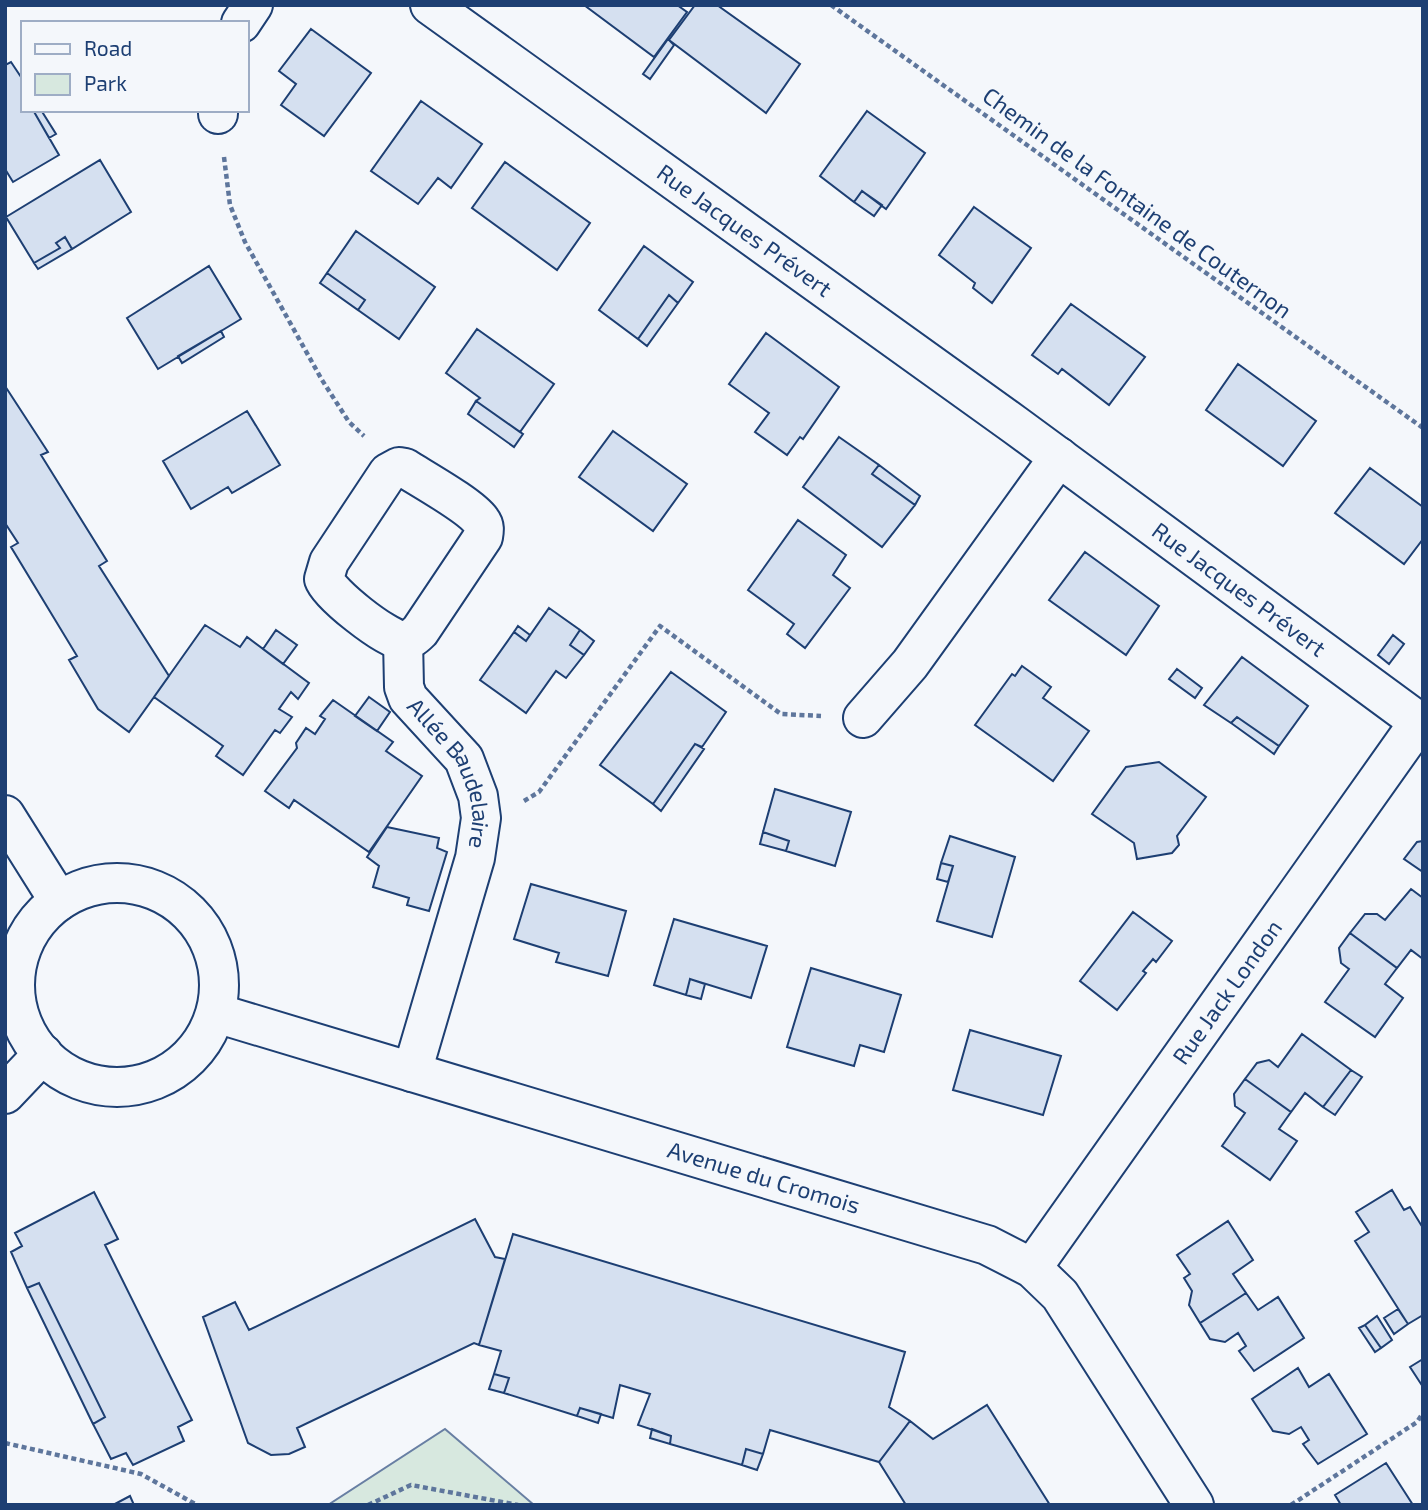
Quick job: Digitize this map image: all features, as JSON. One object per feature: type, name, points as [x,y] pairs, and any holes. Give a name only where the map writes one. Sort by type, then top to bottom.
[{"type":"street","points":[[242,21],[254,5]]},
{"type":"street","name":"Rue Jacques Prévert","points":[[430,5],[1059,457],[1421,723]]},
{"type":"street","points":[[863,718],[909,664],[1059,457]]},
{"type":"street","points":[[399,467],[405,468],[470,512],[481,520],[484,528],[483,537],[420,631],[413,638],[403,640],[383,632],[334,595],[324,579],[329,562],[388,473],[399,467]]},
{"type":"street","name":"Allée Baudelaire","points":[[403,640],[404,687],[408,698],[464,759],[478,796],[481,818],[475,858],[412,1072]]},
{"type":"street","name":"Rue Jack London","points":[[1032,1268],[1421,723]]},
{"type":"street","points":[[5,815],[59,901]]},
{"type":"street","points":[[114,882],[148,886],[178,902],[202,926],[216,956],[220,989],[216,1013],[200,1047],[178,1068],[150,1082],[120,1087],[89,1084],[61,1071],[43,1054],[22,1022],[15,990],[18,959],[30,930],[59,901],[80,889],[114,882]]},
{"type":"street","name":"Avenue du Cromois","points":[[216,1013],[918,1222],[987,1245],[1032,1268],[1060,1295],[1194,1505]]},
{"type":"street","points":[[5,1094],[43,1054]]},
{"type":"path","name":"Chemin de la Fontaine de Couternon","points":[[831,5],[1423,428]]},
{"type":"path","points":[[218,112],[230,205],[245,242],[349,422],[399,467]]},
{"type":"path","points":[[481,818],[511,809],[539,792],[660,626],[781,714],[863,718]]},
{"type":"path","points":[[1291,1505],[1417,1422],[1423,1413]]},
{"type":"path","points":[[5,1443],[141,1474],[197,1505]]},
{"type":"path","points":[[368,1505],[411,1485],[518,1505]]},
{"type":"green space","points":[[445,1429],[534,1505],[328,1505]]},
{"type":"building","points":[[584,5],[677,5],[687,12],[654,57]]},
{"type":"building","points":[[695,5],[717,5],[800,64],[766,113],[669,40]]},
{"type":"building","points":[[311,29],[371,73],[324,136],[281,105],[296,84],[279,71]]},
{"type":"building","points":[[668,39],[674,45],[650,79],[643,74]]},
{"type":"building","points":[[11,62],[21,77],[21,112],[34,112],[59,155],[13,182],[5,169],[5,65]]},
{"type":"building","points":[[421,101],[482,144],[451,188],[438,178],[418,204],[371,171]]},
{"type":"building","points":[[867,111],[925,153],[886,209],[862,191],[854,202],[820,176]]},
{"type":"building","points":[[34,112],[42,112],[56,134],[49,138]]},
{"type":"building","points":[[100,160],[131,212],[72,249],[65,237],[56,243],[60,248],[34,263],[6,217]]},
{"type":"building","points":[[505,162],[590,223],[557,270],[472,208]]},
{"type":"building","points":[[862,191],[882,205],[874,216],[854,202]]},
{"type":"building","points":[[974,207],[1031,248],[992,303],[973,288],[975,283],[939,255]]},
{"type":"building","points":[[356,231],[435,287],[399,339],[358,310],[365,300],[327,273]]},
{"type":"building","points":[[65,237],[72,249],[38,269],[34,263],[60,248],[56,243]]},
{"type":"building","points":[[644,246],[693,282],[678,303],[669,295],[638,339],[599,310]]},
{"type":"building","points":[[209,266],[241,319],[158,369],[127,318]]},
{"type":"building","points":[[327,273],[365,300],[358,310],[320,283]]},
{"type":"building","points":[[669,295],[678,303],[647,346],[638,339]]},
{"type":"building","points":[[1071,304],[1145,357],[1109,405],[1062,369],[1058,374],[1032,355]]},
{"type":"building","points":[[477,329],[554,384],[520,432],[476,401],[480,398],[446,373]]},
{"type":"building","points":[[221,331],[224,337],[182,363],[178,356]]},
{"type":"building","points":[[766,333],[839,387],[803,439],[800,437],[787,455],[755,432],[769,413],[729,384]]},
{"type":"building","points":[[1238,364],[1316,421],[1283,466],[1206,410]]},
{"type":"building","points":[[5,386],[48,452],[41,455],[107,561],[99,566],[169,676],[129,732],[98,709],[69,660],[77,656],[11,547],[18,543],[5,523]]},
{"type":"building","points":[[476,401],[523,434],[514,447],[468,414]]},
{"type":"building","points":[[247,411],[280,465],[232,493],[228,487],[191,509],[163,461]]},
{"type":"building","points":[[613,431],[687,484],[653,531],[579,477]]},
{"type":"building","points":[[839,437],[879,465],[872,474],[915,505],[882,547],[803,487]]},
{"type":"building","points":[[879,465],[920,496],[915,505],[872,474]]},
{"type":"building","points":[[1370,468],[1423,507],[1423,539],[1404,564],[1335,513]]},
{"type":"building","points":[[798,520],[846,555],[833,575],[850,588],[805,648],[787,634],[794,624],[748,590]]},
{"type":"building","points":[[1085,552],[1159,606],[1126,655],[1049,600]]},
{"type":"building","points":[[549,608],[580,630],[570,645],[584,655],[566,678],[556,671],[526,713],[480,680],[514,632],[526,641]]},
{"type":"building","points":[[205,625],[240,647],[247,637],[309,683],[298,699],[291,692],[279,709],[292,717],[280,733],[275,730],[243,775],[216,756],[223,746],[154,697]]},
{"type":"building","points":[[518,626],[530,635],[526,641],[514,632]]},
{"type":"building","points":[[276,630],[297,645],[283,664],[263,649]]},
{"type":"building","points":[[580,630],[594,641],[584,655],[570,645]]},
{"type":"building","points":[[1393,635],[1404,644],[1389,664],[1378,655]]},
{"type":"building","points":[[1242,657],[1308,706],[1279,746],[1237,717],[1231,723],[1204,705]]},
{"type":"building","points":[[1022,666],[1051,687],[1043,698],[1089,731],[1053,781],[975,725],[1012,674],[1015,676]]},
{"type":"building","points":[[1177,669],[1202,688],[1195,698],[1169,679]]},
{"type":"building","points":[[671,672],[726,712],[702,747],[695,744],[653,804],[600,765]]},
{"type":"building","points":[[369,697],[390,712],[377,731],[355,716]]},
{"type":"building","points":[[333,700],[393,742],[386,751],[422,776],[369,852],[294,800],[289,808],[265,791],[297,748],[296,743],[306,728],[315,734],[325,719],[320,716]]},
{"type":"building","points":[[1237,717],[1279,746],[1274,754],[1231,723]]},
{"type":"building","points":[[695,744],[704,749],[661,811],[653,804]]},
{"type":"building","points":[[1159,762],[1206,797],[1177,836],[1179,845],[1172,853],[1137,859],[1134,843],[1092,814],[1126,767]]},
{"type":"building","points":[[775,789],[851,812],[835,866],[786,851],[789,841],[763,832]]},
{"type":"building","points":[[387,827],[439,838],[437,848],[447,852],[429,911],[407,905],[409,898],[373,887],[379,866],[367,857]]},
{"type":"building","points":[[763,832],[789,841],[786,851],[760,844]]},
{"type":"building","points":[[950,836],[1015,857],[992,937],[937,921],[953,866],[941,863]]},
{"type":"building","points":[[1423,841],[1423,872],[1404,859],[1417,842]]},
{"type":"building","points":[[941,863],[953,866],[948,882],[937,879]]},
{"type":"building","points":[[531,884],[626,911],[608,976],[556,962],[559,953],[514,939]]},
{"type":"building","points":[[1411,889],[1423,898],[1423,959],[1411,950],[1397,968],[1350,933],[1365,914],[1377,914],[1385,920]]},
{"type":"building","points":[[1133,912],[1172,941],[1156,962],[1153,959],[1143,971],[1146,973],[1117,1010],[1080,981]]},
{"type":"building","points":[[674,919],[767,946],[751,998],[690,979],[686,995],[654,985]]},
{"type":"building","points":[[1350,933],[1397,968],[1385,984],[1403,998],[1375,1037],[1325,1002],[1349,969],[1341,963],[1339,948]]},
{"type":"building","points":[[811,968],[901,995],[884,1052],[860,1045],[854,1066],[787,1047]]},
{"type":"building","points":[[690,979],[705,984],[701,999],[686,995]]},
{"type":"building","points":[[970,1030],[1061,1056],[1043,1115],[953,1090]]},
{"type":"building","points":[[1302,1034],[1351,1070],[1323,1107],[1305,1093],[1291,1112],[1245,1079],[1257,1063],[1269,1060],[1278,1067]]},
{"type":"building","points":[[1351,1070],[1362,1077],[1335,1115],[1323,1107]]},
{"type":"building","points":[[1245,1079],[1291,1112],[1279,1129],[1297,1141],[1270,1180],[1222,1146],[1245,1113],[1235,1106],[1234,1094]]},
{"type":"building","points":[[1392,1190],[1404,1210],[1410,1207],[1423,1228],[1423,1315],[1408,1324],[1355,1241],[1369,1232],[1356,1212]]},
{"type":"building","points":[[94,1192],[118,1239],[105,1245],[192,1420],[178,1427],[184,1441],[133,1465],[126,1453],[111,1459],[93,1424],[105,1417],[39,1283],[27,1288],[11,1252],[22,1246],[15,1233]]},
{"type":"building","points":[[475,1219],[495,1257],[505,1259],[479,1345],[474,1343],[297,1428],[305,1447],[289,1454],[271,1455],[248,1443],[203,1317],[235,1302],[249,1330]]},
{"type":"building","points":[[1228,1221],[1253,1260],[1233,1274],[1246,1293],[1200,1323],[1189,1305],[1192,1291],[1184,1278],[1190,1274],[1177,1255]]},
{"type":"building","points":[[513,1234],[905,1352],[889,1407],[910,1421],[879,1462],[770,1430],[763,1454],[746,1449],[742,1465],[670,1444],[671,1436],[638,1425],[650,1394],[620,1385],[613,1418],[580,1408],[577,1416],[504,1393],[509,1378],[494,1374],[501,1351],[479,1345]]},
{"type":"building","points":[[39,1283],[105,1417],[93,1424],[27,1288]]},
{"type":"building","points":[[1246,1293],[1258,1310],[1278,1297],[1304,1338],[1254,1371],[1239,1351],[1246,1346],[1238,1333],[1225,1342],[1210,1339],[1200,1323]]},
{"type":"building","points":[[1398,1309],[1408,1324],[1394,1334],[1384,1318]]},
{"type":"building","points":[[1377,1316],[1392,1340],[1381,1348],[1365,1325]]},
{"type":"building","points":[[1365,1325],[1381,1348],[1375,1352],[1359,1328]]},
{"type":"building","points":[[1423,1359],[1423,1387],[1410,1367]]},
{"type":"building","points":[[1298,1368],[1309,1387],[1329,1374],[1367,1434],[1318,1464],[1303,1444],[1309,1440],[1301,1427],[1289,1434],[1273,1431],[1252,1399]]},
{"type":"building","points":[[494,1374],[509,1378],[504,1393],[489,1389]]},
{"type":"building","points":[[987,1405],[1050,1505],[906,1505],[879,1462],[910,1421],[933,1439]]},
{"type":"building","points":[[580,1408],[601,1414],[598,1423],[577,1416]]},
{"type":"building","points":[[652,1429],[671,1436],[670,1444],[650,1438]]},
{"type":"building","points":[[746,1449],[763,1454],[757,1470],[742,1465]]},
{"type":"building","points":[[1386,1463],[1413,1505],[1341,1505],[1335,1495]]},
{"type":"building","points":[[130,1496],[134,1505],[113,1505]]}]
